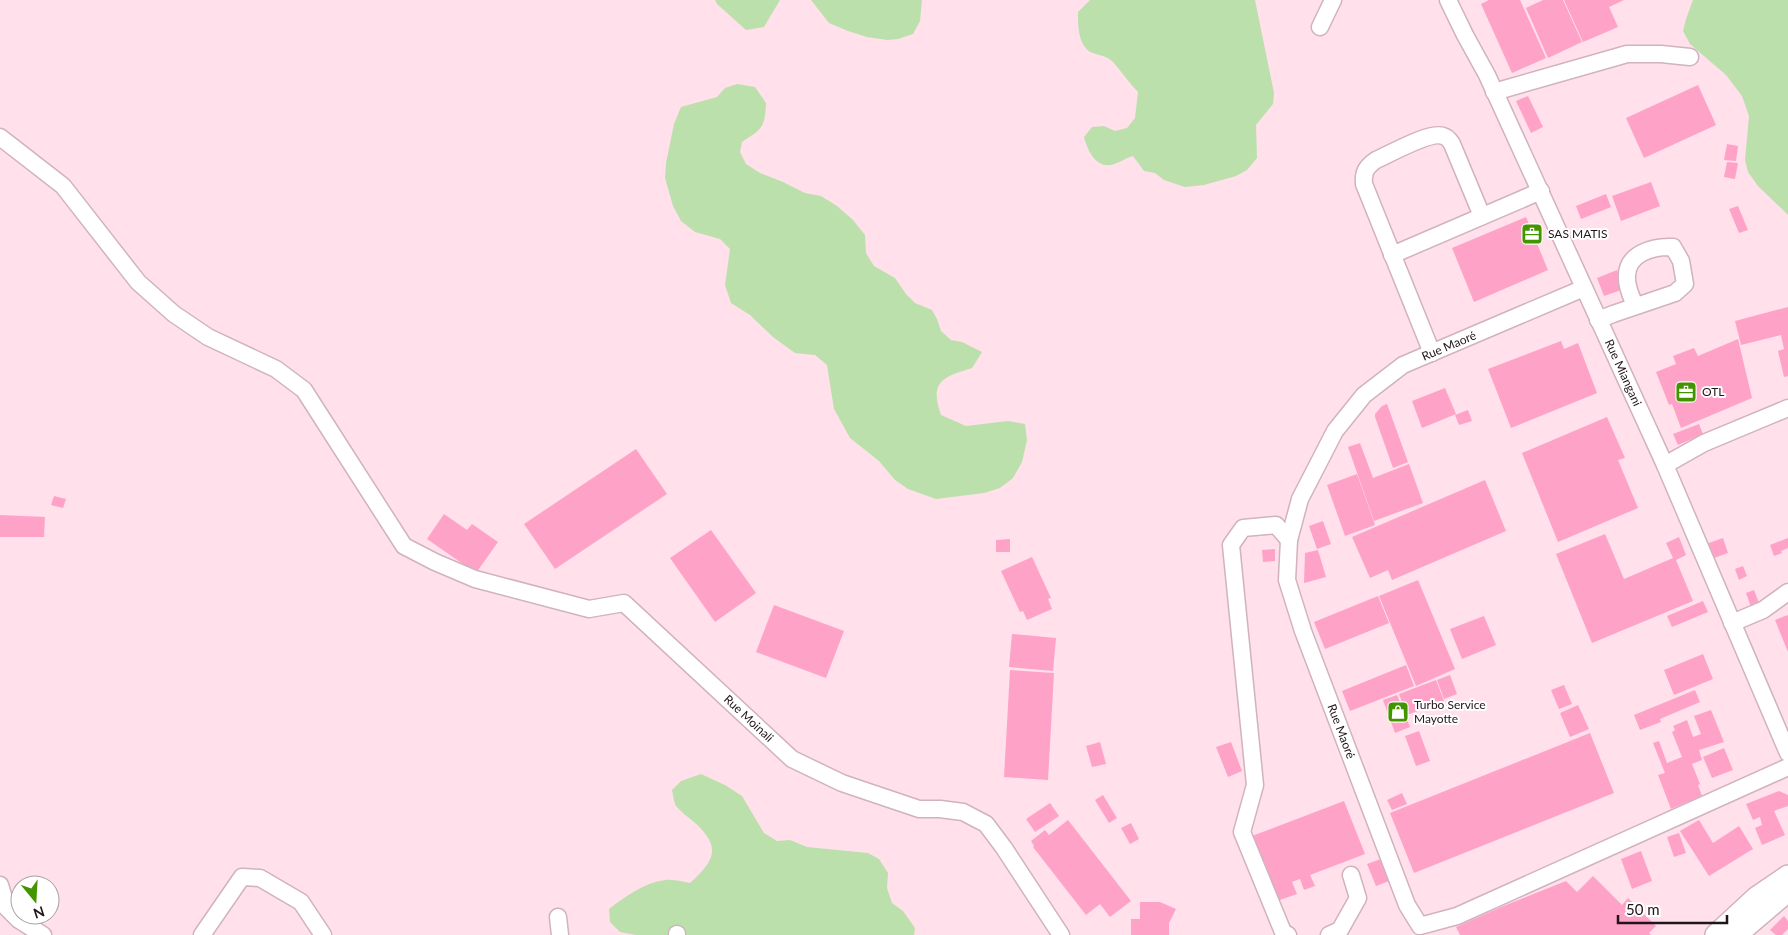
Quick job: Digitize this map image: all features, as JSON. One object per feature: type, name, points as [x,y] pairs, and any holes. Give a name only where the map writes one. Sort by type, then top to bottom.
[{"type":"main road","points":[[1716,935],[1756,898],[1787,889]]},
{"type":"main road","points":[[1736,935],[1787,889]]},
{"type":"street","points":[[1320,27],[1333,0]]},
{"type":"street","name":"Rue Miangani","points":[[1448,0],[1541,191],[1598,320],[1666,465],[1788,753]]},
{"type":"street","points":[[1494,92],[1627,54],[1661,54],[1690,57]]},
{"type":"street","points":[[1432,353],[1364,184],[1365,170],[1368,165],[1376,160],[1429,136],[1443,136],[1448,138],[1452,144],[1482,216]]},
{"type":"street","name":"Rue Moinali","points":[[0,137],[63,186],[138,282],[174,314],[208,337],[276,369],[304,390],[404,546],[475,579],[589,609],[624,603],[792,759],[842,783],[919,809],[963,812],[986,824],[1061,935]]},
{"type":"street","points":[[1392,255],[1541,191]]},
{"type":"street","name":"Rue Maoré","points":[[1584,288],[1403,365],[1364,395],[1334,431],[1300,499],[1289,540],[1287,580],[1303,631],[1407,905],[1422,931],[1788,767]]},
{"type":"street","points":[[1598,320],[1635,306]]},
{"type":"street","points":[[1666,465],[1704,443],[1788,408]]},
{"type":"street","points":[[1288,935],[1283,932],[1242,832],[1255,785],[1232,545],[1244,528],[1276,525],[1289,540]]},
{"type":"street","points":[[1732,623],[1763,610],[1788,592]]},
{"type":"street","points":[[1329,935],[1340,930],[1358,898],[1351,875]]},
{"type":"street","points":[[202,935],[242,877],[260,878],[301,902],[323,935]]},
{"type":"street","points":[[0,885],[7,908],[18,920],[43,935]]},
{"type":"street","points":[[558,917],[560,935]]},
{"type":"green space","points":[[715,0],[780,0],[764,27],[746,30]]},
{"type":"green space","points":[[811,0],[922,0],[920,21],[913,34],[898,39],[887,40],[867,37],[829,23]]},
{"type":"green space","points":[[1090,0],[1255,0],[1274,93],[1273,104],[1256,125],[1257,158],[1247,170],[1236,176],[1204,185],[1185,187],[1164,180],[1155,173],[1144,171],[1133,156],[1110,165],[1105,165],[1092,156],[1084,137],[1092,127],[1104,126],[1115,131],[1127,128],[1135,118],[1138,92],[1111,60],[1090,52],[1082,43],[1078,12]]},
{"type":"green space","points":[[1693,0],[1788,0],[1788,215],[1758,186],[1748,172],[1745,160],[1749,116],[1742,96],[1726,75],[1690,44],[1683,31]]},
{"type":"green space","points":[[737,84],[755,87],[766,103],[765,118],[761,127],[742,142],[740,152],[746,164],[760,173],[805,193],[821,196],[837,206],[853,220],[865,235],[866,253],[874,266],[895,278],[915,303],[932,310],[941,331],[951,340],[962,342],[982,352],[972,368],[953,374],[941,382],[937,395],[938,404],[941,415],[966,426],[1008,421],[1025,424],[1027,440],[1022,462],[1013,478],[1000,488],[984,493],[936,499],[908,489],[895,480],[879,461],[850,438],[834,409],[827,365],[815,355],[795,353],[773,337],[750,315],[731,303],[725,285],[730,249],[720,239],[695,232],[681,221],[673,206],[665,178],[674,124],[681,107],[717,97],[725,88]]},
{"type":"green space","points":[[701,774],[725,785],[742,796],[764,833],[777,841],[790,840],[807,847],[868,853],[879,859],[888,873],[887,888],[892,903],[903,911],[915,928],[914,935],[636,935],[620,932],[610,922],[609,909],[643,887],[658,881],[675,880],[690,883],[710,860],[712,846],[709,839],[676,806],[672,790],[681,781]]},
{"type":"building","points":[[1489,0],[1520,0],[1546,58],[1512,73],[1481,4]]},
{"type":"building","points":[[1543,0],[1563,0],[1582,42],[1548,58],[1526,8]]},
{"type":"building","points":[[1564,0],[1624,0],[1609,7],[1618,27],[1583,42]]},
{"type":"building","points":[[1698,85],[1716,125],[1644,158],[1626,118]]},
{"type":"building","points":[[1528,96],[1543,127],[1531,133],[1516,101]]},
{"type":"building","points":[[1727,144],[1738,146],[1736,161],[1724,160]]},
{"type":"building","points":[[1727,162],[1738,163],[1735,179],[1724,177]]},
{"type":"building","points":[[1651,182],[1660,206],[1621,221],[1612,196]]},
{"type":"building","points":[[1606,194],[1611,207],[1581,219],[1576,206]]},
{"type":"building","points":[[1738,206],[1748,230],[1739,233],[1729,209]]},
{"type":"building","points":[[1526,217],[1548,270],[1474,302],[1452,248]]},
{"type":"building","points":[[1617,270],[1624,289],[1604,296],[1597,278]]},
{"type":"building","points":[[1788,307],[1788,376],[1784,377],[1778,351],[1784,349],[1781,335],[1741,345],[1735,321]]},
{"type":"building","points":[[1738,339],[1752,398],[1681,428],[1672,404],[1669,405],[1656,372],[1676,364],[1673,356],[1694,348],[1698,356]]},
{"type":"building","points":[[1561,341],[1564,349],[1578,343],[1597,393],[1511,428],[1488,369]]},
{"type":"building","points":[[1445,388],[1456,414],[1422,428],[1412,401]]},
{"type":"building","points":[[1387,404],[1408,462],[1393,468],[1375,417],[1375,414],[1382,406]]},
{"type":"building","points":[[1468,410],[1472,421],[1459,425],[1455,415]]},
{"type":"building","points":[[1607,417],[1625,458],[1618,460],[1638,508],[1558,542],[1522,453]]},
{"type":"building","points":[[1699,424],[1703,434],[1678,445],[1673,434]]},
{"type":"building","points":[[1360,443],[1373,478],[1409,464],[1423,503],[1374,521],[1348,447]]},
{"type":"building","points":[[636,449],[667,494],[555,569],[524,524]]},
{"type":"building","points":[[1357,474],[1375,525],[1345,536],[1327,485]]},
{"type":"building","points":[[1485,480],[1506,531],[1392,580],[1388,570],[1370,578],[1352,537]]},
{"type":"building","points":[[54,496],[66,499],[63,508],[51,505]]},
{"type":"building","points":[[444,514],[467,530],[472,524],[498,542],[476,573],[427,539]]},
{"type":"building","points":[[0,515],[45,517],[44,537],[0,537]]},
{"type":"building","points":[[1323,521],[1331,544],[1317,549],[1309,526]]},
{"type":"building","points":[[711,530],[756,593],[715,622],[670,558]]},
{"type":"building","points":[[1605,534],[1624,579],[1673,558],[1666,543],[1679,537],[1686,555],[1676,560],[1693,601],[1592,643],[1556,554]]},
{"type":"building","points":[[1723,538],[1728,553],[1711,559],[1706,544]]},
{"type":"building","points":[[1788,538],[1788,548],[1774,556],[1770,545]]},
{"type":"building","points":[[1010,539],[1010,552],[996,552],[996,540]]},
{"type":"building","points":[[1275,549],[1275,561],[1263,562],[1262,550]]},
{"type":"building","points":[[1318,550],[1326,577],[1304,583],[1305,553]]},
{"type":"building","points":[[1032,557],[1051,598],[1048,599],[1052,609],[1027,620],[1023,611],[1020,612],[1001,571]]},
{"type":"building","points":[[1743,566],[1747,576],[1739,580],[1735,569]]},
{"type":"building","points":[[1418,580],[1455,669],[1416,686],[1379,596]]},
{"type":"building","points":[[1754,590],[1759,603],[1751,607],[1746,593]]},
{"type":"building","points":[[1378,596],[1389,623],[1325,649],[1314,622]]},
{"type":"building","points":[[1703,601],[1708,612],[1672,627],[1667,616]]},
{"type":"building","points":[[774,605],[844,631],[826,678],[756,652]]},
{"type":"building","points":[[1788,615],[1788,652],[1775,620]]},
{"type":"building","points":[[1484,616],[1496,645],[1462,659],[1450,629]]},
{"type":"building","points":[[1012,634],[1056,638],[1053,671],[1009,667]]},
{"type":"building","points":[[1703,654],[1713,679],[1674,695],[1664,670]]},
{"type":"building","points":[[1406,665],[1414,686],[1350,711],[1342,691]]},
{"type":"building","points":[[1010,670],[1054,673],[1048,780],[1004,777]]},
{"type":"building","points":[[1450,675],[1457,694],[1444,699],[1437,680]]},
{"type":"building","points":[[1436,680],[1444,701],[1407,715],[1399,694]]},
{"type":"building","points":[[1564,685],[1572,704],[1559,709],[1551,690]]},
{"type":"building","points":[[1695,690],[1700,702],[1660,719],[1661,722],[1640,730],[1634,715]]},
{"type":"building","points":[[1397,695],[1410,727],[1395,733],[1383,700]]},
{"type":"building","points":[[1578,705],[1589,729],[1570,737],[1560,713]]},
{"type":"building","points":[[1711,710],[1724,742],[1699,750],[1702,760],[1692,764],[1700,784],[1698,785],[1702,796],[1671,809],[1658,775],[1665,773],[1653,743],[1659,741],[1667,763],[1682,757],[1672,732],[1675,730],[1673,726],[1687,720],[1693,737],[1701,734],[1694,716]]},
{"type":"building","points":[[1419,731],[1430,761],[1416,766],[1405,736]]},
{"type":"building","points":[[1590,733],[1614,793],[1414,873],[1390,813]]},
{"type":"building","points":[[1100,742],[1106,764],[1092,767],[1086,746]]},
{"type":"building","points":[[1231,742],[1242,771],[1228,777],[1216,747]]},
{"type":"building","points":[[1724,748],[1733,770],[1712,778],[1703,757]]},
{"type":"building","points":[[1779,791],[1788,795],[1788,806],[1774,811],[1785,835],[1762,845],[1755,828],[1762,825],[1760,817],[1753,820],[1746,804]]},
{"type":"building","points":[[1402,793],[1407,804],[1392,810],[1387,800]]},
{"type":"building","points":[[1103,795],[1117,818],[1109,823],[1095,800]]},
{"type":"building","points":[[1344,801],[1365,854],[1310,875],[1315,886],[1304,890],[1300,879],[1292,882],[1297,894],[1277,901],[1252,836]]},
{"type":"building","points":[[1050,803],[1059,816],[1035,832],[1026,819]]},
{"type":"building","points":[[1068,820],[1131,901],[1110,917],[1100,904],[1086,915],[1033,847],[1031,841],[1045,830],[1049,835]]},
{"type":"building","points":[[1699,820],[1713,843],[1739,826],[1753,849],[1709,876],[1680,831]]},
{"type":"building","points":[[1131,823],[1139,839],[1130,844],[1121,828]]},
{"type":"building","points":[[1679,833],[1686,853],[1674,857],[1667,837]]},
{"type":"building","points":[[1641,851],[1652,881],[1632,889],[1621,859]]},
{"type":"building","points":[[1381,859],[1389,881],[1376,886],[1367,864]]},
{"type":"building","points":[[1593,876],[1622,905],[1628,898],[1656,926],[1649,933],[1651,935],[1460,935],[1456,927],[1566,881],[1577,892]]},
{"type":"building","points":[[1140,902],[1160,902],[1176,909],[1169,923],[1169,935],[1131,935],[1131,919],[1140,919]]},
{"type":"building","points":[[1784,916],[1788,921],[1788,929],[1782,935],[1776,935],[1770,930]]},
{"type":"place","name":"SAS MATIS","points":[[1532,234]]},
{"type":"place","name":"OTL","points":[[1686,392]]},
{"type":"place","name":"Turbo Service Mayotte","points":[[1398,712]]}]
